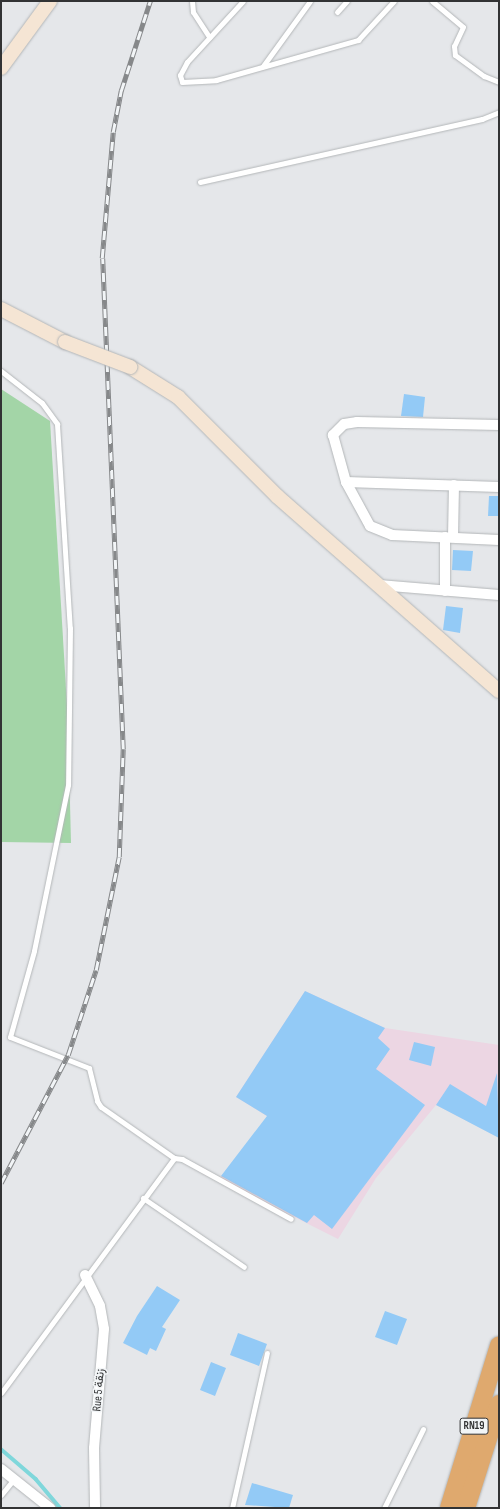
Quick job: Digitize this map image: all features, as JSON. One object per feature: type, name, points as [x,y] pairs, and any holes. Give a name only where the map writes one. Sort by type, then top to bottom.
[{"type":"highway","name":"RN19","points":[[449,1508],[499,1345]]},
{"type":"highway","name":"RN19","points":[[466,1508],[494,1434],[499,1404]]},
{"type":"main road","points":[[1,68],[50,1]]},
{"type":"main road","points":[[1,308],[65,342],[130,367],[178,397],[278,497],[499,691]]},
{"type":"street","points":[[499,425],[344,424],[334,435],[346,482],[370,526],[392,535],[499,540]]},
{"type":"street","points":[[346,482],[499,486]]},
{"type":"street","points":[[445,591],[454,485]]},
{"type":"street","points":[[379,585],[499,595]]},
{"type":"street","name":"Rue 5 زنقة","points":[[85,1275],[100,1306],[104,1329],[94,1448],[95,1508]]},
{"type":"street","points":[[1,1469],[50,1508]]},
{"type":"lane","points":[[192,1],[193,12],[209,37]]},
{"type":"lane","points":[[243,1],[209,37],[183,69],[182,82],[216,80],[358,40],[394,1]]},
{"type":"lane","points":[[263,66],[310,1]]},
{"type":"lane","points":[[337,12],[347,1]]},
{"type":"lane","points":[[432,1],[463,27],[454,46],[455,55],[484,76],[499,82]]},
{"type":"lane","points":[[200,182],[482,119],[499,112]]},
{"type":"lane","points":[[1,371],[42,403],[57,424],[70,628],[68,785],[34,951],[10,1037],[89,1068],[97,1101],[102,1107],[174,1158],[182,1159],[291,1219]]},
{"type":"lane","points":[[1,1393],[85,1275],[174,1158]]},
{"type":"lane","points":[[143,1198],[244,1267]]},
{"type":"lane","points":[[232,1508],[266,1354]]},
{"type":"lane","points":[[384,1508],[423,1429]]},
{"type":"lane","points":[[1,1495],[14,1479]]},
{"type":"shaded area","points":[[305,991],[385,1028],[499,1045],[498,1137],[436,1105],[376,1178],[338,1239],[219,1179],[270,1118],[236,1097]]},
{"type":"green space","points":[[1,389],[50,421],[68,722],[71,843],[1,842]]},
{"type":"building","points":[[404,394],[425,397],[423,417],[401,416]]},
{"type":"building","points":[[489,496],[499,496],[499,516],[488,516]]},
{"type":"building","points":[[453,550],[473,551],[471,571],[452,570]]},
{"type":"building","points":[[446,606],[463,608],[460,633],[443,630]]},
{"type":"building","points":[[305,991],[385,1028],[378,1038],[390,1049],[376,1069],[425,1105],[332,1229],[314,1215],[307,1223],[221,1176],[267,1116],[236,1097]]},
{"type":"building","points":[[414,1042],[435,1047],[431,1066],[409,1060]]},
{"type":"building","points":[[497,1073],[499,1138],[436,1105],[450,1084],[486,1106]]},
{"type":"building","points":[[157,1286],[180,1300],[162,1327],[166,1329],[156,1351],[150,1348],[147,1355],[123,1343],[137,1316]]},
{"type":"building","points":[[385,1311],[407,1319],[397,1345],[375,1337]]},
{"type":"building","points":[[238,1333],[267,1344],[259,1366],[230,1355]]},
{"type":"building","points":[[211,1362],[226,1368],[215,1396],[200,1390]]},
{"type":"building","points":[[252,1483],[293,1495],[289,1508],[245,1505]]},
{"type":"waterway","points":[[1,1449],[36,1479],[60,1508]]},
{"type":"railway","points":[[1,1183],[68,1055],[96,970],[119,857],[123,749],[102,258],[113,132],[121,91],[150,1]]}]
